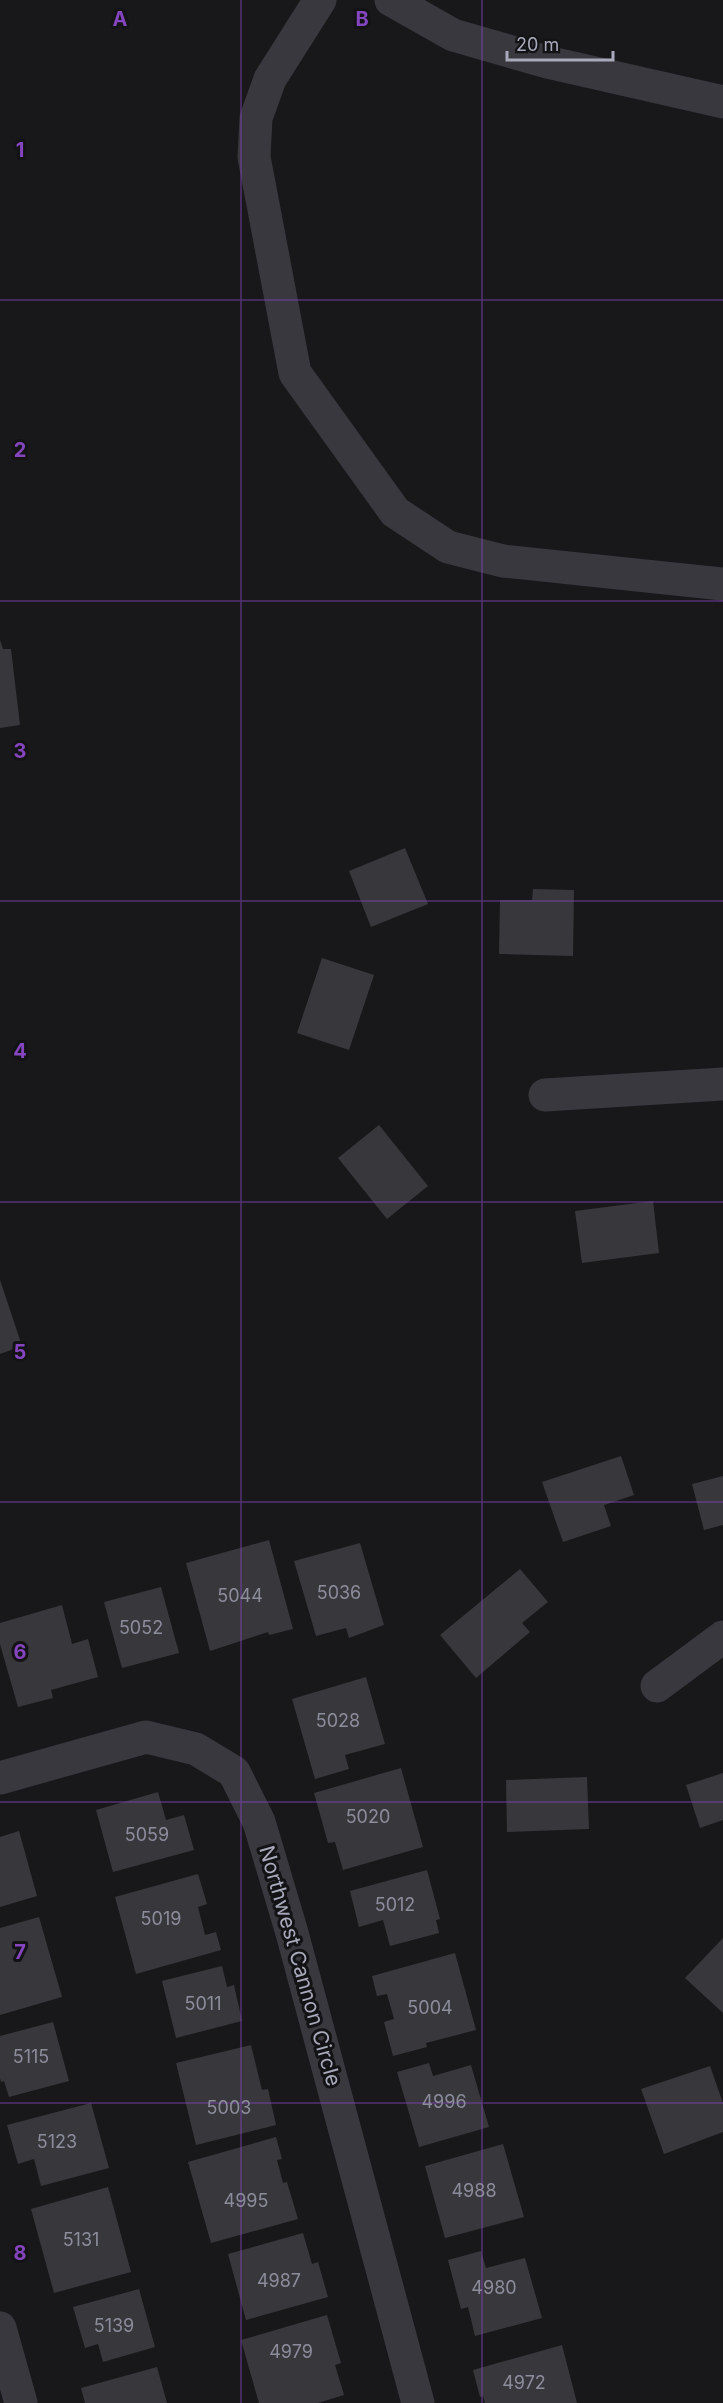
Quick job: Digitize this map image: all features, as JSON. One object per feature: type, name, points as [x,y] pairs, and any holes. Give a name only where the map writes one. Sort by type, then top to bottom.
[{"type":"street","points":[[320,0],[270,79],[256,118],[254,157],[295,373],[395,512],[448,547],[503,561],[723,584]]},
{"type":"street","points":[[391,0],[453,35],[547,63],[723,102]]},
{"type":"street","points":[[545,1095],[723,1083]]},
{"type":"street","points":[[657,1686],[723,1637]]},
{"type":"street","name":"Northwest Cannon Circle","points":[[0,1778],[146,1737],[196,1749],[234,1772],[259,1822],[292,1933],[418,2403]]},
{"type":"street","points":[[0,2328],[21,2403]]},
{"type":"building","points":[[0,640],[3,649],[11,649],[20,725],[0,728]]},
{"type":"building","points":[[405,848],[428,904],[371,927],[349,871]]},
{"type":"building","points":[[533,889],[574,890],[573,956],[499,954],[500,900],[532,900]]},
{"type":"building","points":[[322,958],[374,975],[349,1050],[297,1033]]},
{"type":"building","points":[[379,1125],[428,1186],[387,1219],[338,1158]]},
{"type":"building","points":[[653,1201],[659,1253],[582,1263],[575,1211]]},
{"type":"building","points":[[0,1280],[22,1346],[0,1354]]},
{"type":"building","points":[[621,1456],[634,1495],[604,1505],[611,1526],[563,1542],[542,1482]]},
{"type":"building","points":[[723,1476],[723,1525],[704,1530],[692,1484]]},
{"type":"building","points":[[269,1540],[293,1629],[269,1635],[268,1632],[210,1651],[186,1563]]},
{"type":"building","points":[[360,1543],[384,1625],[349,1638],[346,1628],[316,1636],[294,1561]]},
{"type":"building","points":[[520,1569],[548,1602],[522,1623],[530,1632],[476,1678],[440,1635]]},
{"type":"building","points":[[161,1587],[179,1653],[122,1668],[104,1602]]},
{"type":"building","points":[[62,1605],[72,1644],[88,1639],[98,1677],[51,1690],[53,1698],[18,1707],[0,1644],[0,1623]]},
{"type":"building","points":[[366,1677],[385,1744],[345,1755],[349,1769],[315,1779],[292,1699]]},
{"type":"building","points":[[401,1768],[423,1847],[343,1870],[335,1842],[328,1843],[314,1793]]},
{"type":"building","points":[[723,1773],[723,1820],[700,1828],[686,1785]]},
{"type":"building","points":[[587,1777],[589,1829],[507,1832],[506,1780]]},
{"type":"building","points":[[158,1792],[166,1820],[184,1815],[194,1850],[113,1872],[96,1810]]},
{"type":"building","points":[[19,1831],[37,1896],[0,1907],[0,1837]]},
{"type":"building","points":[[427,1870],[440,1919],[436,1920],[439,1933],[390,1946],[383,1920],[359,1927],[350,1891]]},
{"type":"building","points":[[198,1874],[207,1904],[198,1907],[205,1935],[216,1932],[221,1950],[136,1974],[115,1897]]},
{"type":"building","points":[[39,1917],[62,1997],[0,2015],[0,1928]]},
{"type":"building","points":[[723,1938],[723,2013],[685,1978]]},
{"type":"building","points":[[455,1953],[476,2030],[426,2043],[427,2047],[393,2056],[384,2022],[394,2019],[387,1994],[377,1996],[372,1976]]},
{"type":"building","points":[[222,1966],[227,1987],[234,1985],[242,2021],[176,2038],[162,1981]]},
{"type":"building","points":[[53,2022],[69,2081],[9,2097],[4,2081],[1,2082],[0,2078],[0,2036]]},
{"type":"building","points":[[251,2045],[262,2090],[268,2089],[276,2125],[196,2145],[176,2063]]},
{"type":"building","points":[[429,2063],[433,2076],[471,2065],[489,2127],[419,2147],[397,2072]]},
{"type":"building","points":[[710,2066],[723,2103],[723,2132],[664,2154],[641,2089]]},
{"type":"building","points":[[91,2103],[109,2168],[41,2186],[34,2159],[18,2164],[7,2125]]},
{"type":"building","points":[[276,2137],[282,2159],[277,2160],[283,2183],[287,2182],[298,2219],[211,2243],[188,2162]]},
{"type":"building","points":[[503,2144],[524,2217],[445,2238],[425,2166]]},
{"type":"building","points":[[108,2187],[131,2272],[54,2293],[31,2209]]},
{"type":"building","points":[[303,2233],[312,2264],[318,2262],[328,2297],[246,2320],[228,2254]]},
{"type":"building","points":[[481,2251],[486,2268],[525,2258],[542,2318],[475,2336],[468,2307],[461,2309],[448,2260]]},
{"type":"building","points":[[139,2289],[155,2347],[103,2362],[98,2344],[85,2348],[73,2307]]},
{"type":"building","points":[[327,2315],[341,2363],[335,2365],[344,2395],[318,2403],[259,2403],[241,2340]]},
{"type":"building","points":[[562,2345],[577,2403],[485,2403],[483,2396],[480,2397],[473,2370]]},
{"type":"building","points":[[157,2367],[167,2403],[85,2403],[81,2388]]}]
